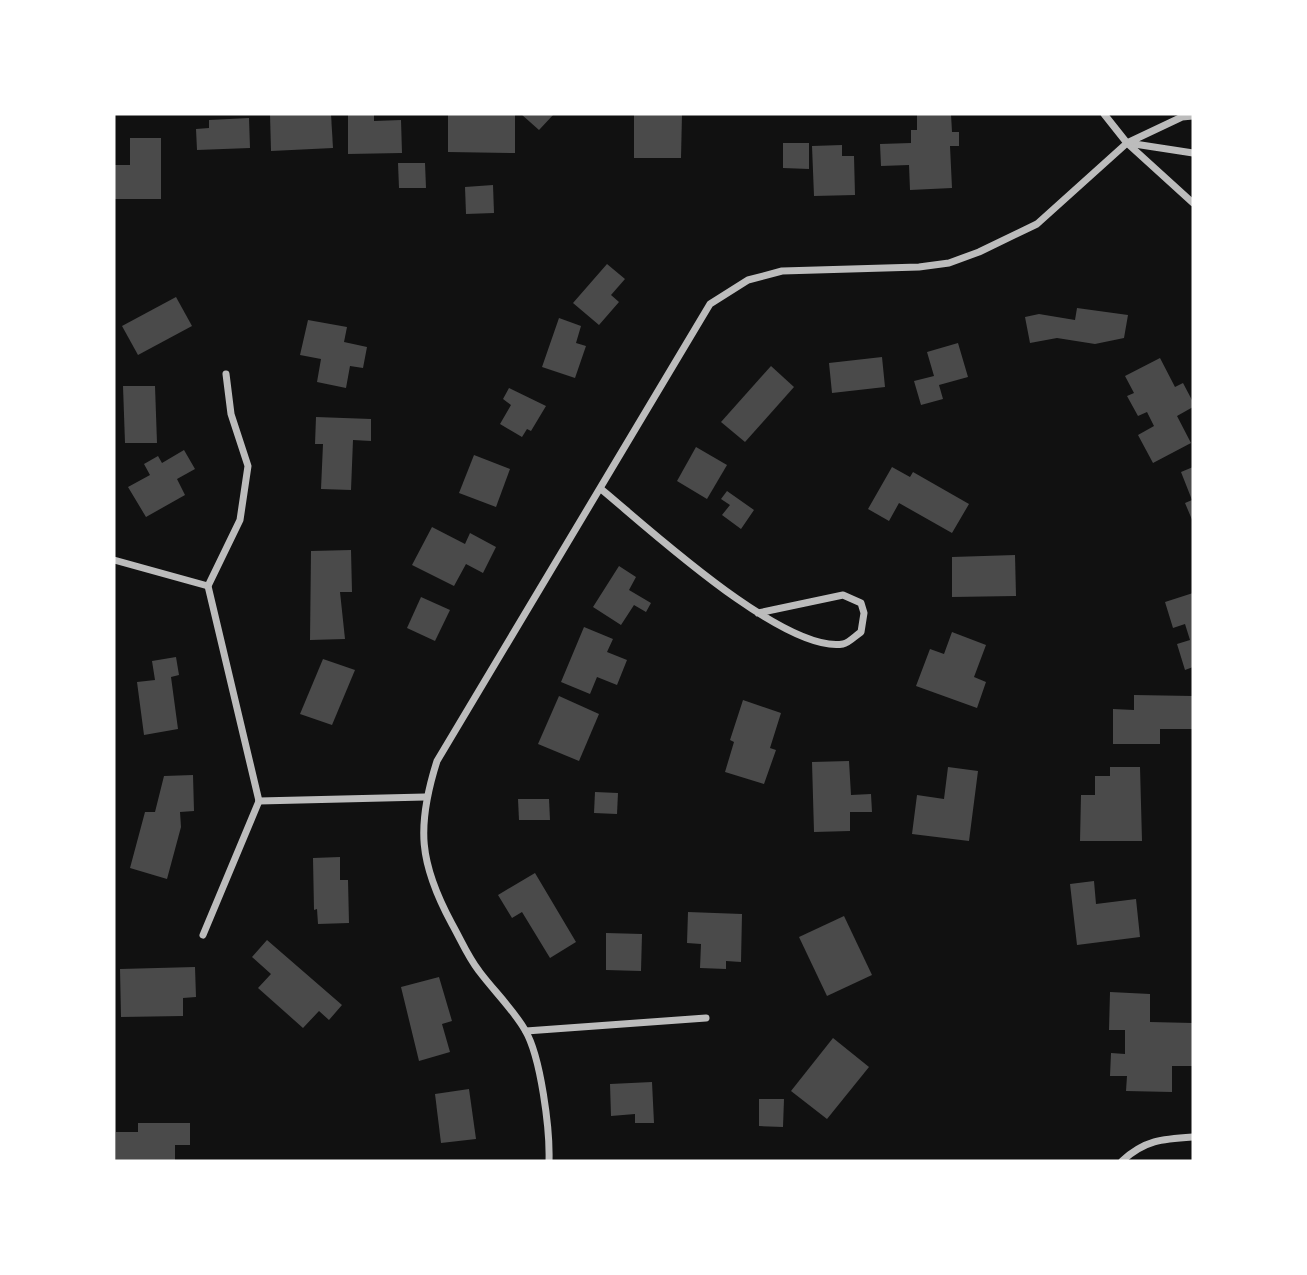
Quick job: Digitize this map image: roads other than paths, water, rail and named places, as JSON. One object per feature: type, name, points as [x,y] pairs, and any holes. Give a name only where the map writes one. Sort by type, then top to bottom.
[{"type":"street","points":[[1104,114],[1128,143],[1193,203]]},
{"type":"street","points":[[549,1161],[549,1140],[539,1076],[526,1031],[476,968],[434,891],[425,860],[421,830],[425,797],[437,761],[710,304],[748,280],[782,271],[919,267],[949,263],[989,248],[1037,224],[1128,143],[1182,117],[1193,116]]},
{"type":"street","points":[[1128,143],[1193,153]]},
{"type":"street","points":[[203,935],[259,802],[208,586],[240,520],[248,466],[231,414],[226,374]]},
{"type":"street","points":[[601,488],[713,583],[758,613],[827,644],[845,644],[861,632],[864,613],[861,603],[843,595],[758,613]]},
{"type":"street","points":[[114,560],[208,586]]},
{"type":"street","points":[[259,802],[425,797]]},
{"type":"street","points":[[526,1031],[706,1018]]},
{"type":"street","points":[[1122,1161],[1138,1146],[1166,1139],[1193,1137]]}]
